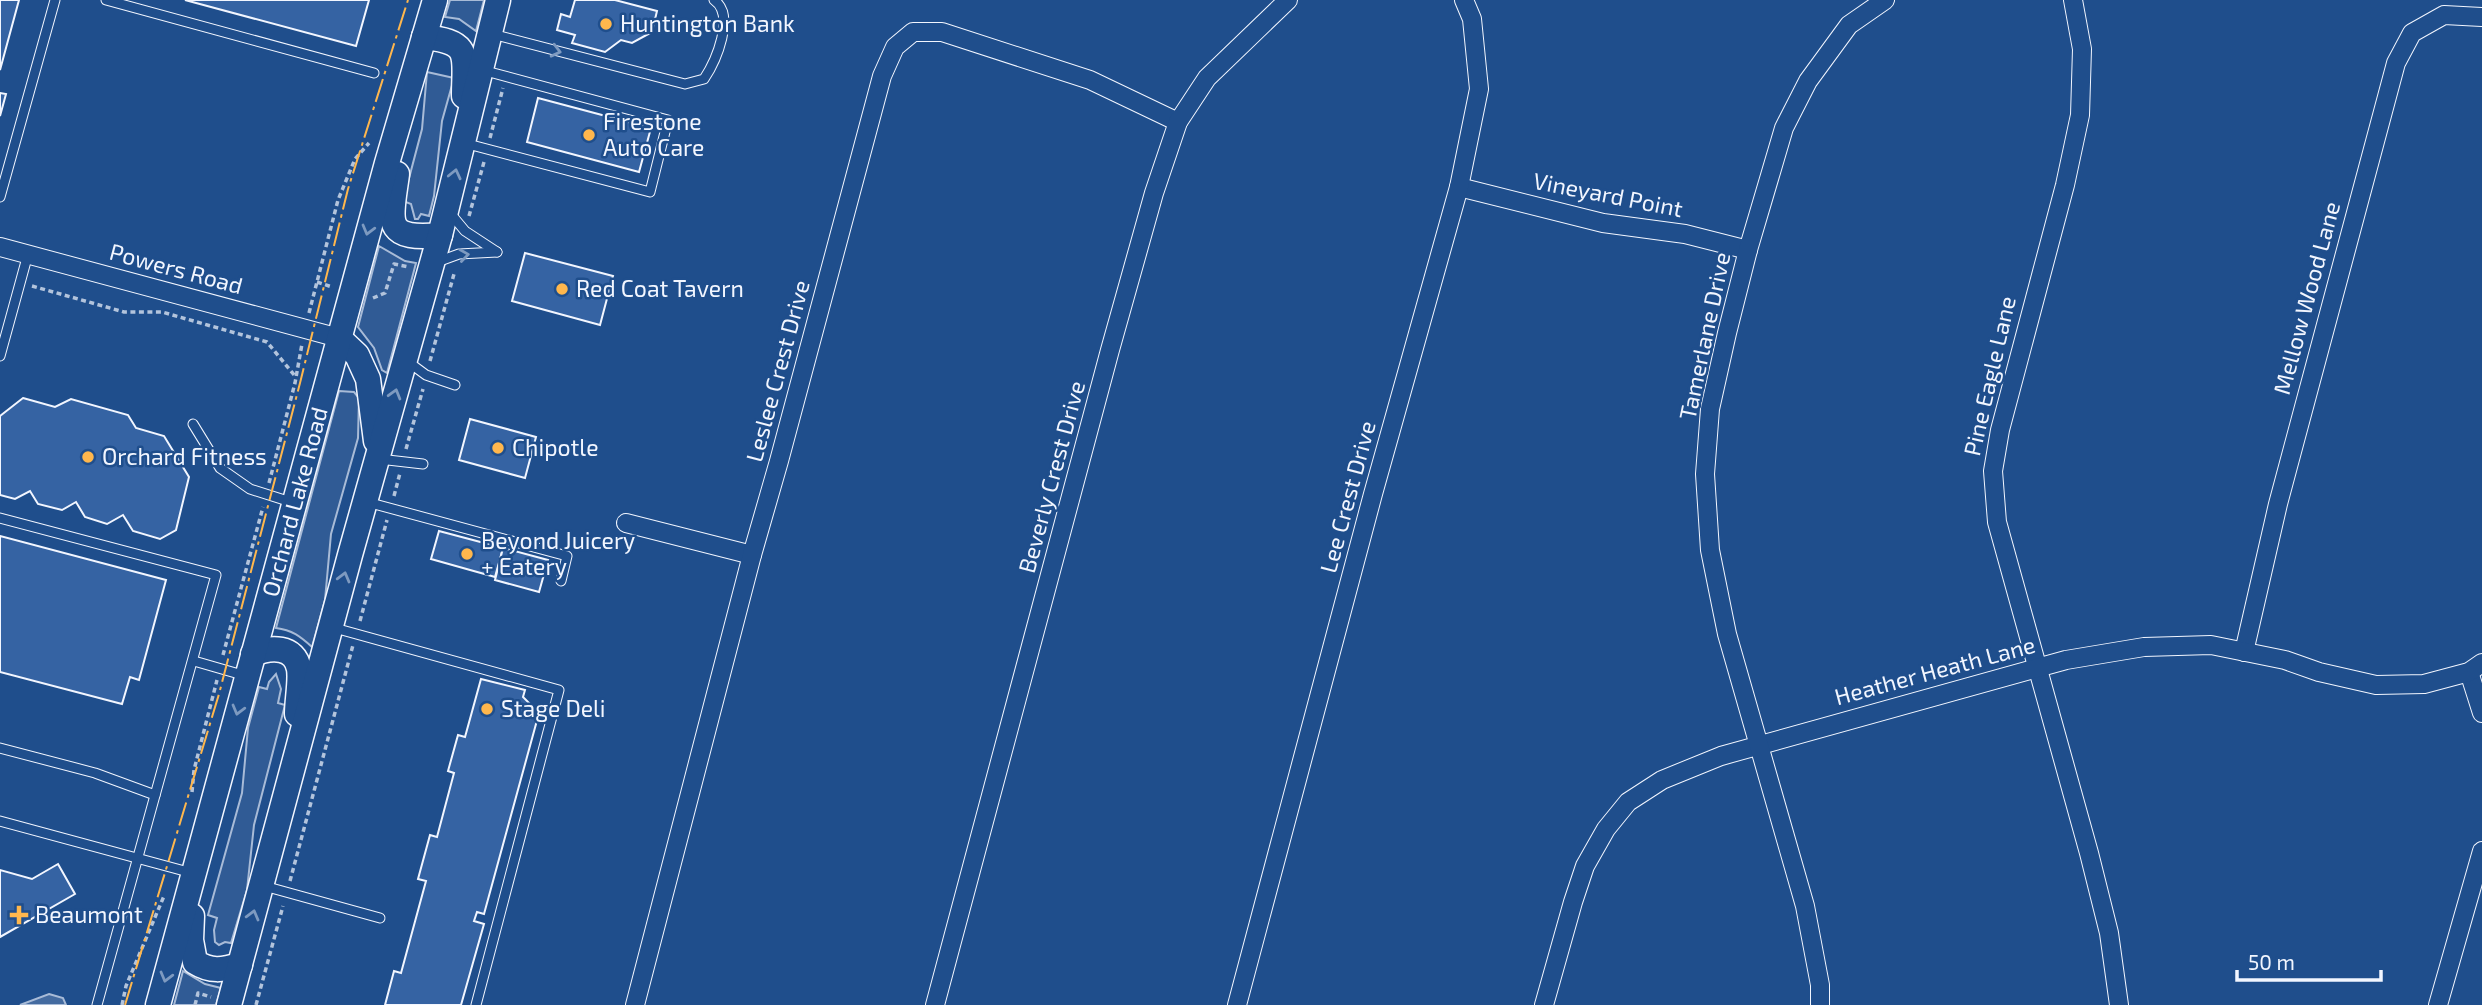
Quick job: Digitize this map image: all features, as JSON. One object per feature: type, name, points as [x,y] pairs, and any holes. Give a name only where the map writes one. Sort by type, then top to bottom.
[{"type":"main road","name":"Orchard Lake Road","points":[[158,1005],[339,338],[435,0]]},
{"type":"main road","points":[[222,1001],[240,965],[405,359],[422,266],[440,235],[498,0]]},
{"type":"main road","points":[[424,37],[453,42],[463,52],[466,66],[463,139]]},
{"type":"main road","points":[[411,83],[391,217],[395,229],[402,234],[416,238],[440,235]]},
{"type":"main road","points":[[339,338],[357,355],[368,379],[377,459]]},
{"type":"main road","points":[[250,665],[268,648],[280,648],[288,652],[299,669],[296,757]]},
{"type":"main road","points":[[194,874],[191,940],[195,962],[206,969],[219,970],[240,965]]},
{"type":"street","name":"Beverly Crest Drive","points":[[935,1005],[1110,350],[1154,193],[1178,121],[1208,78],[1288,0]]},
{"type":"street","name":"Lee Crest Drive","points":[[1237,1005],[1373,494],[1459,187],[1479,89],[1472,19],[1464,0]]},
{"type":"street","name":"Tamerlane Drive","points":[[1820,1005],[1820,985],[1805,906],[1727,634],[1710,550],[1705,474],[1710,409],[1748,250],[1784,128],[1808,81],[1849,25],[1885,0]]},
{"type":"street","name":"Pine Eagle Lane","points":[[2073,0],[2082,50],[2080,115],[2065,186],[2000,430],[1993,471],[1997,522],[2109,933],[2119,1005]]},
{"type":"street","name":"Mellow Wood Lane","points":[[2244,652],[2278,504],[2396,63],[2412,33],[2444,15],[2482,17]]},
{"type":"street","name":"Leslee Crest Drive","points":[[635,1005],[752,555],[882,76],[895,47],[913,32],[942,32],[1090,80],[1178,121]]},
{"type":"street","name":"Vineyard Point","points":[[1459,187],[1603,223],[1685,234],[1748,250]]},
{"type":"street","name":"Powers Road","points":[[0,247],[339,338]]},
{"type":"street","points":[[626,523],[752,555]]},
{"type":"street","name":"Heather Heath Lane","points":[[1544,1005],[1585,866],[1606,829],[1628,802],[1662,780],[1721,756],[2094,654],[2144,648],[2211,645],[2376,685],[2424,684],[2475,667]]},
{"type":"street","points":[[2475,667],[2482,713]]},
{"type":"street","points":[[2438,1005],[2482,851]]},
{"type":"lane","points":[[0,197],[55,0]]},
{"type":"lane","points":[[106,0],[374,73]]},
{"type":"lane","points":[[490,33],[685,84],[704,79],[714,64],[725,20],[719,3],[714,0]]},
{"type":"lane","points":[[463,139],[650,192],[667,120],[481,69]]},
{"type":"lane","points":[[422,266],[459,254],[497,252],[465,231],[447,209]]},
{"type":"lane","points":[[0,356],[28,254]]},
{"type":"lane","points":[[405,359],[426,375],[455,385]]},
{"type":"lane","points":[[193,424],[220,468],[250,489],[294,503]]},
{"type":"lane","points":[[377,459],[423,464]]},
{"type":"lane","points":[[365,501],[567,555],[561,581]]},
{"type":"lane","points":[[0,518],[216,575],[97,1005]]},
{"type":"lane","points":[[330,627],[559,690],[475,1005]]},
{"type":"lane","points":[[194,661],[250,665]]},
{"type":"lane","points":[[0,748],[96,773],[155,795]]},
{"type":"lane","points":[[0,821],[194,874]]},
{"type":"lane","points":[[261,886],[380,918]]},
{"type":"path","points":[[364,296],[373,298],[386,293],[394,264],[422,266]]},
{"type":"path","points":[[317,282],[325,285]]},
{"type":"path","points":[[20,283],[124,312],[162,313],[267,342],[296,377]]},
{"type":"path","points":[[195,1005],[198,993],[222,1001]]},
{"type":"shaded area","points":[[450,0],[484,0],[476,31],[459,19],[445,17]]},
{"type":"shaded area","points":[[427,72],[454,78],[442,121],[434,196],[429,216],[421,214],[415,219],[411,204],[403,201],[422,129]]},
{"type":"shaded area","points":[[379,246],[405,261],[416,263],[387,373],[382,370],[374,348],[358,327]]},
{"type":"shaded area","points":[[339,391],[354,392],[359,398],[358,438],[331,534],[325,600],[312,647],[295,634],[276,628]]},
{"type":"shaded area","points":[[276,674],[281,689],[278,703],[285,705],[254,825],[247,890],[231,943],[219,945],[215,942],[214,930],[217,918],[208,915],[242,793],[248,728],[259,687],[267,689]]},
{"type":"shaded area","points":[[183,971],[205,984],[221,988],[216,1005],[174,1005]]},
{"type":"shaded area","points":[[49,994],[63,998],[66,1005],[20,1005]]},
{"type":"building","points":[[0,0],[19,0],[0,70]]},
{"type":"building","points":[[185,0],[369,0],[356,46]]},
{"type":"building","name":"Huntington Bank","points":[[575,0],[615,0],[657,11],[652,32],[632,43],[621,40],[605,52],[572,43],[575,35],[557,30],[561,14],[570,17]]},
{"type":"building","points":[[0,93],[6,94],[0,116]]},
{"type":"building","name":"Firestone Auto Care","points":[[538,98],[651,128],[639,172],[527,142]]},
{"type":"building","name":"Red Coat Tavern","points":[[525,253],[613,276],[600,325],[512,301]]},
{"type":"building","name":"Orchard Fitness","points":[[23,398],[55,407],[71,399],[128,415],[136,428],[164,436],[189,477],[176,530],[160,539],[133,531],[123,515],[107,524],[85,517],[76,502],[62,510],[38,504],[30,491],[15,499],[0,495],[0,416]]},
{"type":"building","name":"Chipotle","points":[[470,419],[536,437],[525,478],[459,460]]},
{"type":"building","name":"Beyond Juicery + Eatery","points":[[439,531],[503,548],[495,577],[431,559]]},
{"type":"building","points":[[0,536],[166,580],[139,680],[130,677],[122,704],[0,672]]},
{"type":"building","points":[[503,548],[548,560],[539,592],[495,580]]},
{"type":"building","points":[[481,679],[525,690],[523,697],[539,713],[484,914],[477,912],[474,921],[484,924],[461,1005],[385,1005],[394,971],[401,973],[426,881],[418,879],[430,835],[437,837],[454,773],[448,771],[458,735],[465,737]]},
{"type":"building","name":"Beaumont","points":[[58,864],[75,894],[0,937],[0,870],[32,879]]},
{"type":"power","points":[[125,1005],[219,694],[348,189],[408,0]]},
{"type":"place","name":"Huntington Bank","points":[[606,24]]},
{"type":"place","name":"Firestone Auto Care","points":[[589,135]]},
{"type":"place","name":"Red Coat Tavern","points":[[562,289]]},
{"type":"place","name":"Chipotle","points":[[498,448]]},
{"type":"place","name":"Orchard Fitness","points":[[88,457]]},
{"type":"place","name":"Beyond Juicery + Eatery","points":[[467,554]]},
{"type":"place","name":"Stage Deli","points":[[487,709]]},
{"type":"place","name":"Beaumont","points":[[19,915]]}]
